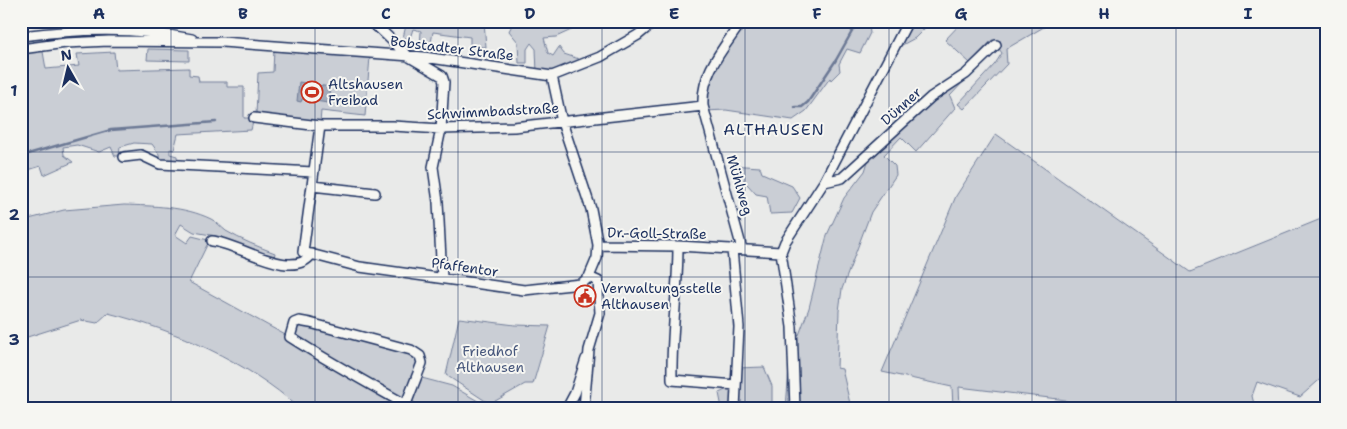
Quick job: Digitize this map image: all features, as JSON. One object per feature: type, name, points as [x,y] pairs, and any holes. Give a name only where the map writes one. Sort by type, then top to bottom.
[{"type":"street","points":[[368,21],[380,29],[408,56],[442,76],[444,82],[441,129],[433,167],[438,202],[442,278]]},
{"type":"street","name":"Bobstadter Straße","points":[[21,49],[66,43],[109,41],[210,42],[408,56],[552,76],[600,57],[638,35],[655,21]]},
{"type":"street","name":"Mühlweg","points":[[742,21],[707,75],[703,96],[703,106],[742,249]]},
{"type":"street","points":[[795,408],[792,327],[781,252],[785,242],[824,182],[907,22]]},
{"type":"street","points":[[21,36],[94,29],[130,30],[168,34],[210,42]]},
{"type":"street","name":"Dünner","points":[[824,182],[842,178],[931,97],[966,74],[996,45]]},
{"type":"street","name":"Dr.-Goll-Straße","points":[[552,76],[562,122],[591,208],[598,245],[732,248],[781,252]]},
{"type":"street","name":"Schwimmbadstraße","points":[[254,118],[320,126],[393,126],[441,129],[562,122],[703,106]]},
{"type":"street","points":[[212,242],[225,242],[273,262],[293,263],[308,259],[313,172],[320,126]]},
{"type":"street","points":[[124,157],[141,155],[160,164],[313,172]]},
{"type":"street","points":[[312,186],[375,194]]},
{"type":"street","points":[[567,408],[575,394],[600,312],[598,281],[589,277],[597,258],[598,245]]},
{"type":"street","points":[[678,246],[678,280],[671,342],[672,380],[736,385]]},
{"type":"street","points":[[732,248],[739,327],[735,408]]},
{"type":"street","name":"Pfaffentor","points":[[307,253],[360,267],[524,290],[581,284],[589,277]]},
{"type":"street","points":[[299,321],[410,350],[420,356],[422,363],[409,406],[290,337],[294,323],[299,321]]},
{"type":"street","points":[[584,408],[589,350]]},
{"type":"green space","points":[[407,21],[484,21],[486,47],[470,47],[470,37],[433,32],[430,48],[420,47],[421,31],[413,29],[410,38],[403,38]]},
{"type":"green space","points":[[514,21],[591,21],[556,37],[544,38],[548,53],[553,56],[559,47],[564,54],[579,59],[582,64],[552,76],[537,73],[536,49],[531,43],[527,49],[527,63],[519,63],[518,42],[509,31]]},
{"type":"green space","points":[[742,21],[864,21],[863,23],[869,26],[870,33],[860,53],[847,49],[839,64],[840,71],[831,80],[830,78],[806,111],[793,120],[726,110],[705,111],[704,85]]},
{"type":"green space","points":[[908,21],[932,21],[915,38],[891,51]]},
{"type":"green space","points":[[963,21],[1054,21],[1006,49],[1007,64],[964,109],[958,104],[995,64],[1002,53],[996,45],[1001,41],[992,40],[970,63],[945,40]]},
{"type":"green space","points":[[42,46],[46,69],[79,66],[77,54],[114,52],[116,70],[189,68],[189,75],[198,76],[199,82],[227,82],[227,87],[244,87],[244,118],[254,118],[251,130],[178,134],[174,150],[170,149],[170,154],[177,156],[178,165],[160,164],[159,154],[152,144],[134,143],[120,147],[119,156],[115,156],[111,147],[99,152],[77,145],[63,147],[64,155],[73,162],[44,175],[41,166],[25,171],[29,204],[21,206],[21,49]]},
{"type":"green space","points":[[148,49],[189,50],[189,61],[147,60]]},
{"type":"green space","name":"Altshausen Freibad","points":[[274,49],[370,57],[365,116],[321,111],[320,123],[256,115],[258,73],[273,72]]},
{"type":"green space","points":[[966,74],[965,80],[950,96],[955,108],[916,152],[901,137],[884,155],[895,166],[896,175],[871,212],[842,289],[839,311],[837,368],[842,369],[851,408],[786,408],[792,327],[799,335],[809,308],[827,235],[844,198],[865,171],[871,152]]},
{"type":"green space","points":[[996,134],[1190,272],[1326,217],[1326,374],[1300,397],[1257,382],[1252,396],[1255,408],[1065,408],[1066,400],[959,387],[960,408],[953,408],[952,387],[882,372],[956,196]]},
{"type":"green space","points":[[730,165],[760,167],[762,173],[792,186],[800,198],[792,213],[770,214],[767,196],[756,194]]},
{"type":"green space","points":[[124,205],[190,211],[213,220],[226,231],[256,246],[275,253],[273,263],[225,242],[222,237],[194,232],[181,224],[175,235],[187,243],[192,236],[212,241],[207,245],[189,282],[289,337],[294,323],[420,356],[406,404],[412,408],[299,408],[257,376],[209,349],[159,328],[108,313],[97,323],[81,320],[21,339],[21,221],[64,210]]},
{"type":"green space","name":"Friedhof Althausen","points":[[459,318],[515,325],[550,326],[533,384],[525,384],[490,404],[446,375]]},
{"type":"green space","points":[[764,367],[772,386],[772,408],[722,408],[719,393],[736,385],[737,368]]},
{"type":"green space","points":[[418,377],[452,386],[490,408],[415,408],[408,404]]},
{"type":"water","points":[[299,82],[330,87],[328,103],[302,99],[301,102],[297,101]]},
{"type":"waterway","points":[[795,107],[802,107],[808,102],[836,60],[858,21]]},
{"type":"waterway","points":[[21,156],[111,130],[216,122]]},
{"type":"place","name":"Altshausen Freibad","points":[[312,92]]},
{"type":"place","name":"Verwaltungsstelle Althausen","points":[[585,296]]},
{"type":"district","name":"ALTHAUSEN","points":[[774,129]]}]
